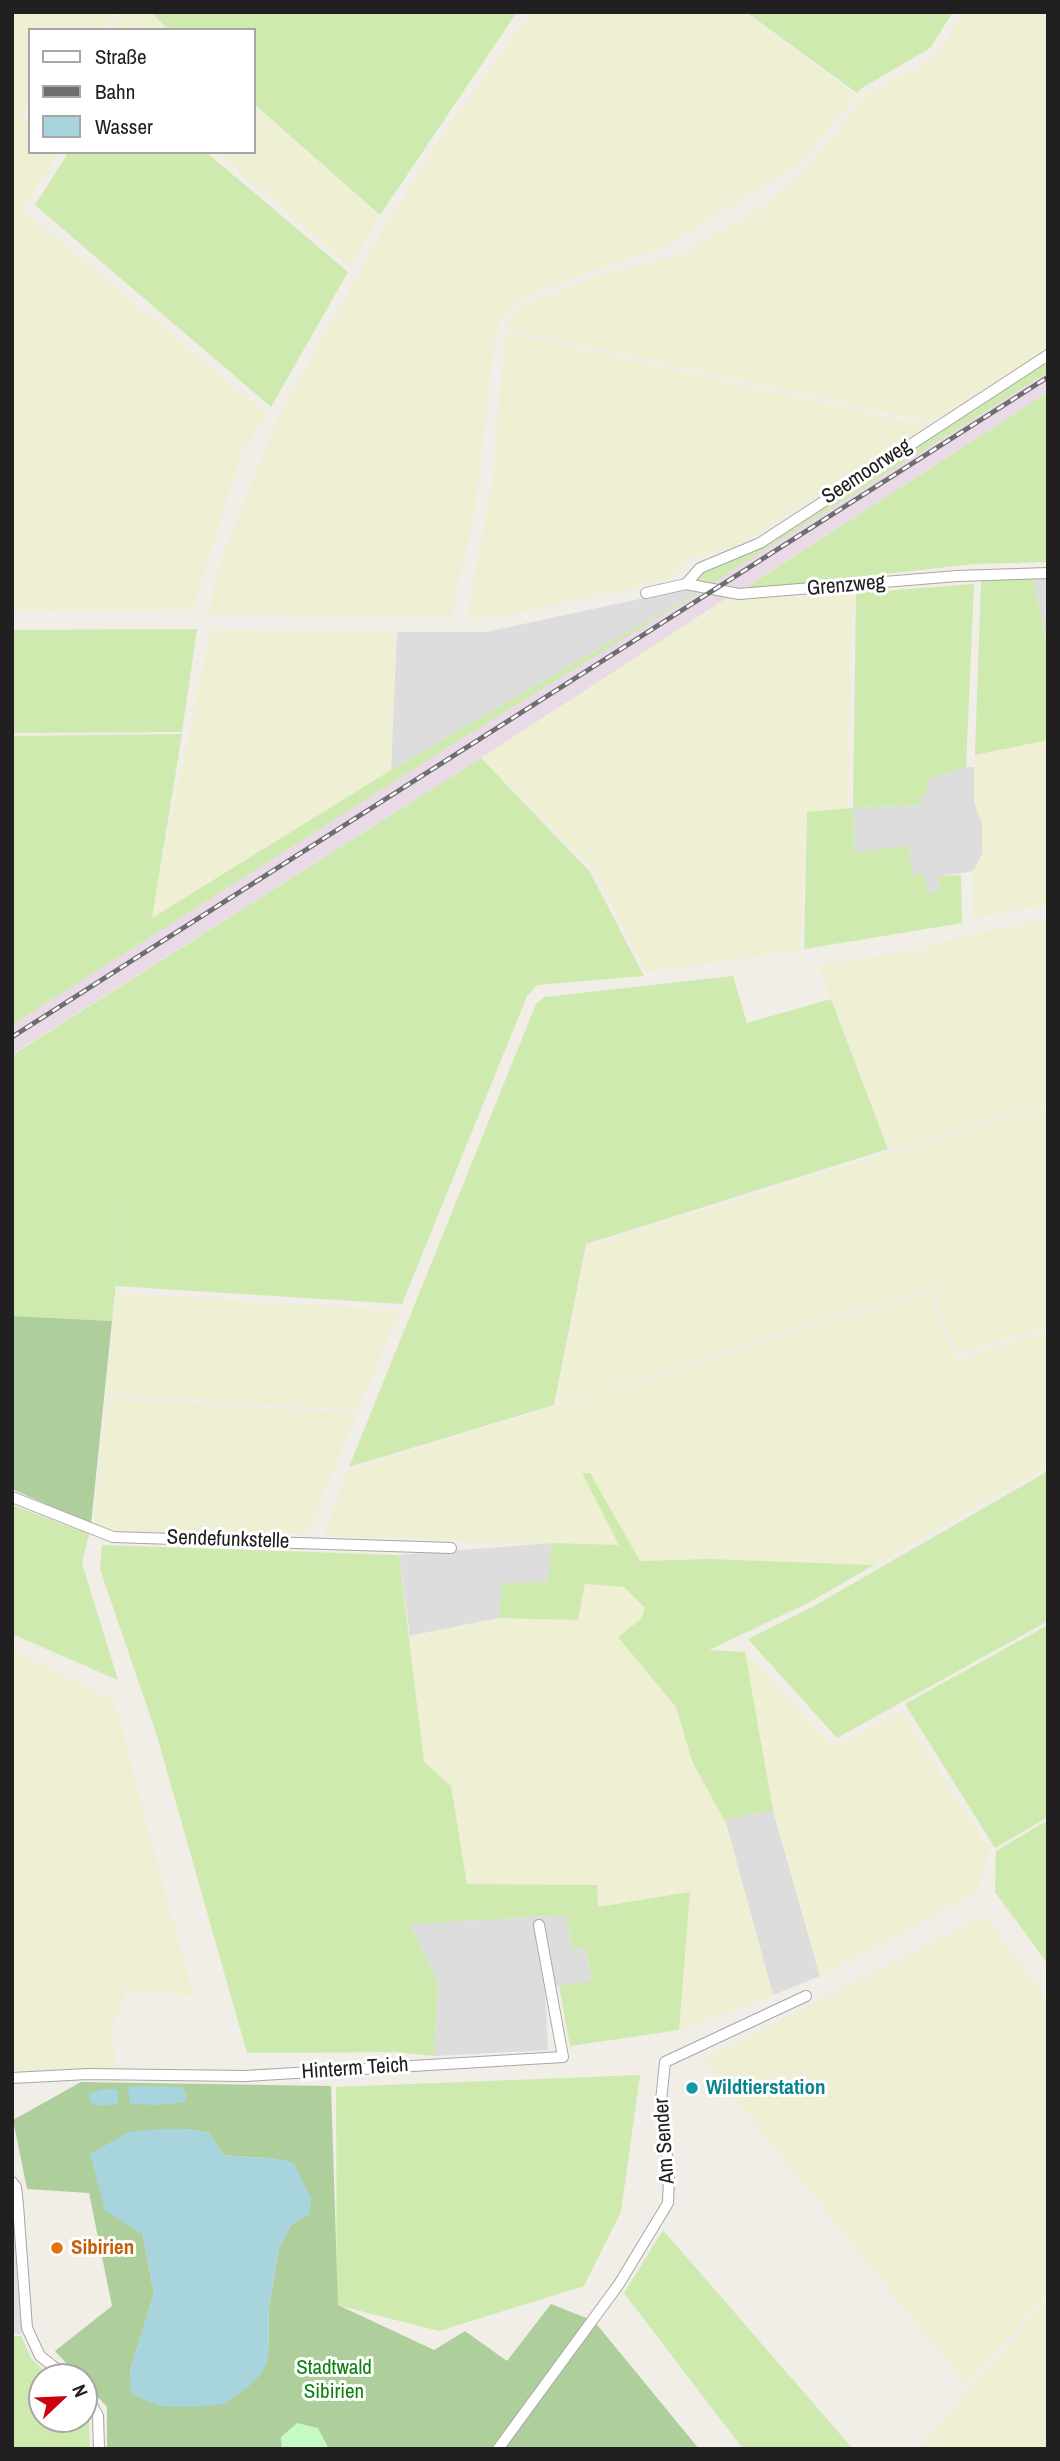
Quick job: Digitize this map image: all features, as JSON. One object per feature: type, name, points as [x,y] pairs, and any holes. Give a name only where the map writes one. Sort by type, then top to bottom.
[{"type":"street","name":"Seemoorweg","points":[[686,584],[700,568],[760,543],[1048,355]]},
{"type":"street","name":"Grenzweg","points":[[646,593],[686,584],[739,594],[957,576],[1048,573]]},
{"type":"street","name":"Sendefunkstelle","points":[[12,1497],[113,1537],[451,1548]]},
{"type":"street","name":"Hinterm Teich","points":[[12,2078],[88,2074],[245,2076],[563,2057],[539,1925]]},
{"type":"street","name":"Am Sender","points":[[498,2449],[619,2284],[668,2203],[669,2176],[661,2101],[666,2063],[806,1996]]},
{"type":"street","points":[[12,2182],[16,2187],[18,2205],[27,2328],[40,2356],[49,2363]]},
{"type":"street","points":[[98,2414],[99,2449]]},
{"type":"shaded area","points":[[1048,372],[1048,392],[481,758],[12,1054],[12,1025],[455,743]]},
{"type":"shaded area","points":[[1033,577],[1048,577],[1048,650]]},
{"type":"shaded area","points":[[681,590],[698,591],[391,770],[397,632],[486,632]]},
{"type":"shaded area","points":[[974,767],[974,802],[982,823],[982,854],[974,871],[940,876],[940,891],[927,892],[912,875],[855,852],[853,808],[919,805],[928,779]]},
{"type":"shaded area","points":[[552,1543],[547,1582],[502,1583],[499,1618],[410,1636],[399,1555]]},
{"type":"shaded area","points":[[773,1810],[820,1976],[773,1995],[725,1820]]},
{"type":"shaded area","points":[[566,1915],[572,1948],[586,1948],[592,1982],[545,1988],[548,2050],[434,2056],[438,1983],[410,1924]]},
{"type":"shaded area","points":[[12,2211],[22,2334],[12,2334]]},
{"type":"green space","points":[[12,12],[109,12],[114,16],[105,28],[28,28],[28,106],[20,114],[28,121],[28,154],[59,154],[22,209],[266,414],[241,454],[192,610],[12,611]]},
{"type":"green space","points":[[120,12],[148,12],[166,28],[111,28]]},
{"type":"green space","points":[[150,12],[517,12],[380,215],[256,106],[256,28],[167,28]]},
{"type":"green space","points":[[532,12],[743,12],[856,95],[800,163],[664,247],[598,268],[513,302],[496,330],[474,515],[451,617],[209,614],[216,574],[277,420],[383,230],[441,137]]},
{"type":"green space","points":[[746,12],[953,12],[930,48],[857,93]]},
{"type":"green space","points":[[964,12],[1048,12],[1048,349],[931,422],[505,328],[519,308],[600,275],[682,254],[763,207],[809,167],[867,93],[936,55]]},
{"type":"green space","points":[[256,107],[379,216],[351,266],[219,154],[256,154]]},
{"type":"green space","points":[[68,154],[208,154],[348,272],[271,407],[35,205]]},
{"type":"green space","points":[[505,332],[925,426],[918,433],[736,546],[688,559],[669,579],[504,616],[467,618],[493,479]]},
{"type":"green space","points":[[1048,359],[1048,372],[712,583],[697,580],[696,576],[762,544]]},
{"type":"green space","points":[[1048,392],[1048,562],[974,564],[742,590]]},
{"type":"green space","points":[[1033,577],[1048,650],[1048,740],[975,755],[981,580]]},
{"type":"green space","points":[[974,584],[966,767],[928,779],[927,793],[919,799],[920,805],[853,808],[856,593]]},
{"type":"green space","points":[[698,591],[12,1025],[12,736],[182,734],[152,918],[391,770]]},
{"type":"green space","points":[[853,594],[847,808],[807,813],[800,950],[647,972],[592,867],[481,758],[725,599]]},
{"type":"green space","points":[[197,629],[182,732],[12,733],[12,630]]},
{"type":"green space","points":[[211,629],[396,633],[391,770],[151,919]]},
{"type":"green space","points":[[1048,740],[1048,904],[973,919],[973,872],[982,854],[982,823],[974,802],[975,755]]},
{"type":"green space","points":[[481,758],[590,872],[644,976],[537,985],[527,996],[402,1304],[116,1286],[132,1134],[112,1321],[12,1316],[12,1055]]},
{"type":"green space","points":[[853,808],[855,852],[908,846],[912,875],[925,874],[927,892],[940,891],[939,876],[961,875],[962,923],[804,949],[807,812]]},
{"type":"green space","points":[[1048,919],[1048,1104],[889,1149],[819,965],[926,949],[926,945]]},
{"type":"green space","points":[[733,976],[747,1023],[831,999],[888,1149],[586,1244],[554,1405],[349,1467],[536,1004],[545,997]]},
{"type":"green space","points":[[1048,1107],[1048,1326],[958,1354],[930,1287],[557,1404],[588,1246],[960,1131]]},
{"type":"green space","points":[[929,1291],[956,1360],[1048,1331],[1048,1466],[874,1565],[708,1559],[640,1561],[583,1474],[619,1545],[324,1536],[347,1471]]},
{"type":"green space","points":[[116,1293],[399,1311],[358,1410],[107,1394]]},
{"type":"green space","points":[[12,1316],[112,1321],[91,1524],[12,1489]]},
{"type":"green space","points":[[107,1398],[357,1414],[306,1534],[127,1532],[93,1525]]},
{"type":"green space","points":[[1048,1471],[1048,1621],[837,1738],[748,1639],[814,1606]]},
{"type":"green space","points":[[582,1473],[590,1473],[640,1561],[708,1559],[874,1565],[810,1602],[709,1650],[745,1652],[773,1810],[725,1820],[723,1818],[692,1761],[676,1707],[618,1637],[641,1619],[645,1608],[624,1587],[585,1584],[578,1620],[499,1618],[502,1583],[547,1582],[552,1543],[619,1545]]},
{"type":"green space","points":[[12,1505],[89,1534],[82,1563],[118,1680],[12,1634]]},
{"type":"green space","points":[[102,1545],[399,1555],[424,1762],[451,1786],[467,1884],[597,1885],[598,1907],[690,1892],[679,2030],[570,2046],[559,1986],[592,1981],[586,1948],[572,1948],[566,1915],[410,1924],[438,1983],[434,2056],[396,2052],[247,2053],[157,1736],[100,1569]]},
{"type":"green space","points":[[585,1584],[624,1587],[645,1608],[642,1619],[618,1637],[676,1707],[692,1761],[725,1820],[773,1995],[679,2030],[689,1892],[598,1907],[597,1885],[467,1884],[451,1786],[424,1763],[410,1636],[499,1618],[578,1620]]},
{"type":"green space","points":[[1048,1625],[1048,1817],[995,1848],[905,1704]]},
{"type":"green space","points":[[12,1650],[114,1701],[193,1996],[127,1991],[112,2026],[117,2079],[12,2083]]},
{"type":"green space","points":[[745,1652],[833,1748],[901,1711],[990,1852],[976,1893],[820,1976],[773,1810]]},
{"type":"green space","points":[[1048,1820],[1048,1964],[995,1892],[996,1851]]},
{"type":"green space","points":[[986,1916],[1048,2002],[1048,2293],[966,2384],[703,2059]]},
{"type":"green space","points":[[640,2075],[621,2212],[584,2286],[439,2331],[337,2305],[336,2087]]},
{"type":"green space","name":"Stadtwald Sibirien","points":[[81,2082],[331,2086],[338,2305],[434,2350],[465,2331],[507,2361],[551,2304],[594,2321],[699,2449],[107,2449],[107,2407],[98,2397],[98,2363],[66,2363],[55,2351],[112,2306],[89,2193],[27,2189],[13,2120]],"holes":[[[158,2129],[187,2129],[209,2133],[223,2155],[278,2159],[310,2213],[291,2225],[279,2248],[269,2306],[268,2359],[130,2371],[154,2294],[143,2235]]]},
{"type":"green space","points":[[663,2230],[853,2449],[743,2449],[624,2293]]},
{"type":"green space","points":[[1048,2299],[1048,2449],[919,2449],[970,2388]]},
{"type":"green space","points":[[12,2336],[21,2336],[36,2363],[28,2363],[28,2433],[89,2433],[90,2449],[12,2449]]},
{"type":"green space","points":[[297,2423],[318,2428],[329,2449],[282,2449],[281,2437]]},
{"type":"water","points":[[128,2087],[181,2087],[186,2093],[186,2102],[130,2104]]},
{"type":"water","points":[[103,2089],[118,2091],[118,2104],[96,2106],[89,2101],[90,2093]]},
{"type":"water","points":[[187,2129],[209,2133],[223,2155],[278,2159],[294,2163],[311,2198],[310,2213],[291,2225],[279,2248],[269,2306],[268,2359],[262,2373],[248,2387],[223,2404],[160,2406],[131,2394],[130,2371],[154,2294],[143,2235],[105,2210],[90,2154],[129,2132]]},
{"type":"railway","points":[[12,1037],[1048,377]]},
{"type":"place","name":"Wildtierstation","points":[[692,2088]]},
{"type":"place","name":"Sibirien","points":[[57,2248]]}]
